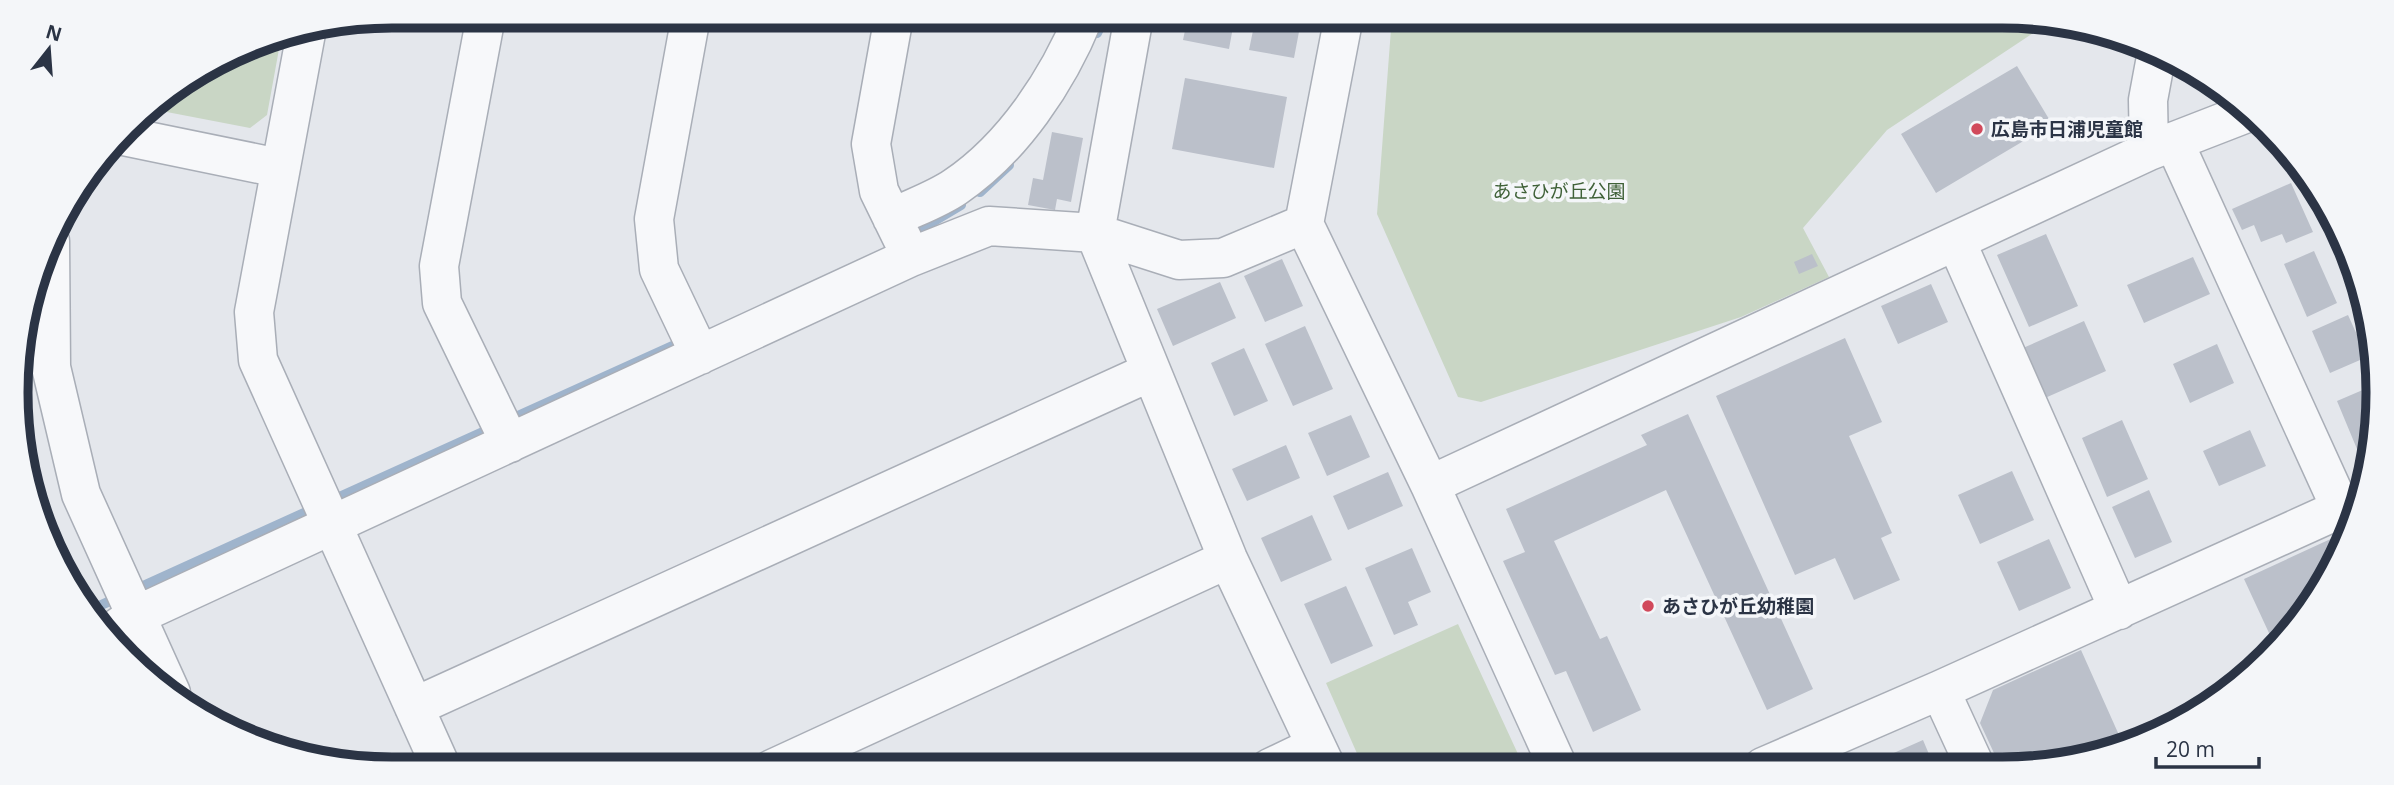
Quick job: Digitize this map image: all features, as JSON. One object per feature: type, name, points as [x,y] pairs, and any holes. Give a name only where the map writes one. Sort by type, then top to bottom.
[{"type":"street","points":[[484,28],[439,266],[442,303],[510,443]]},
{"type":"street","points":[[689,28],[654,219],[659,269],[700,355]]},
{"type":"street","points":[[892,28],[871,144],[879,191],[911,257]]},
{"type":"street","points":[[892,218],[955,187],[1007,142],[1049,85],[1078,28]]},
{"type":"street","points":[[1132,28],[1095,233],[1228,559],[1321,757]]},
{"type":"street","points":[[1342,28],[1304,224],[1430,485],[1553,757]]},
{"type":"street","points":[[305,38],[254,312],[258,360],[437,757]]},
{"type":"street","points":[[2155,62],[2148,100],[2162,146],[2350,501]]},
{"type":"street","points":[[1430,485],[2162,146],[2239,116]]},
{"type":"street","points":[[132,138],[279,168]]},
{"type":"street","points":[[123,624],[330,525],[911,257],[989,226],[1095,233],[1178,260],[1223,258],[1304,224]]},
{"type":"street","points":[[1956,241],[2119,610]]},
{"type":"street","points":[[50,267],[51,367],[81,494],[123,624],[154,669]]},
{"type":"street","points":[[414,707],[1150,372]]},
{"type":"street","points":[[1786,757],[2348,505]]},
{"type":"street","points":[[798,757],[1228,559]]},
{"type":"street","points":[[1940,690],[1971,757]]},
{"type":"green space","name":"あさひが丘公園","points":[[1391,28],[2038,30],[1887,130],[1803,228],[1829,277],[1741,317],[1481,402],[1458,397],[1377,214]]},
{"type":"green space","points":[[280,46],[267,115],[250,128],[161,111],[210,77]]},
{"type":"green space","points":[[1458,624],[1519,757],[1359,757],[1326,683]]},
{"type":"building","points":[[1186,28],[1233,28],[1229,49],[1183,40]]},
{"type":"building","points":[[1254,28],[1300,28],[1294,58],[1249,50]]},
{"type":"building","name":"広島市日浦児童館","points":[[2017,66],[2052,124],[1936,193],[1901,134]]},
{"type":"building","points":[[1185,78],[1287,97],[1274,168],[1172,149]]},
{"type":"building","points":[[1052,132],[1083,138],[1071,202],[1057,199],[1055,210],[1028,205],[1033,178],[1043,180]]},
{"type":"building","points":[[2291,183],[2313,232],[2286,243],[2282,234],[2261,242],[2254,225],[2242,230],[2232,209]]},
{"type":"building","points":[[2046,234],[2078,306],[2029,327],[1997,255]]},
{"type":"building","points":[[2314,251],[2337,303],[2307,317],[2284,264]]},
{"type":"building","points":[[1812,254],[1818,266],[1799,274],[1794,262]]},
{"type":"building","points":[[2193,257],[2210,294],[2144,323],[2127,285]]},
{"type":"building","points":[[1282,259],[1303,306],[1265,322],[1244,276]]},
{"type":"building","points":[[1220,282],[1236,318],[1173,346],[1157,309]]},
{"type":"building","points":[[1931,284],[1948,322],[1898,344],[1881,306]]},
{"type":"building","points":[[2348,315],[2363,349],[2364,358],[2330,373],[2312,331]]},
{"type":"building","points":[[2084,321],[2106,371],[2045,398],[2023,348]]},
{"type":"building","points":[[1305,326],[1333,389],[1293,406],[1265,344]]},
{"type":"building","points":[[1845,338],[1882,422],[1849,436],[1892,533],[1881,538],[1900,580],[1854,600],[1835,558],[1795,575],[1716,396]]},
{"type":"building","points":[[2217,344],[2234,383],[2190,403],[2173,364]]},
{"type":"building","points":[[1244,348],[1268,401],[1234,416],[1211,363]]},
{"type":"building","points":[[2366,389],[2362,447],[2357,449],[2337,401]]},
{"type":"building","points":[[1688,414],[1813,689],[1767,710],[1666,490],[1554,541],[1600,639],[1607,636],[1641,710],[1593,732],[1566,671],[1555,675],[1503,561],[1525,552],[1506,509],[1647,445],[1641,435]]},
{"type":"building","points":[[1351,415],[1370,457],[1327,476],[1308,433]]},
{"type":"building","points":[[2122,420],[2148,479],[2107,497],[2082,438]]},
{"type":"building","points":[[2250,430],[2266,466],[2219,486],[2203,451]]},
{"type":"building","points":[[1286,445],[1300,478],[1247,501],[1232,469]]},
{"type":"building","points":[[2012,471],[2034,520],[1980,544],[1958,495]]},
{"type":"building","points":[[1388,472],[1403,506],[1348,530],[1333,496]]},
{"type":"building","points":[[2149,490],[2172,542],[2135,558],[2112,507]]},
{"type":"building","points":[[1312,515],[1332,560],[1281,582],[1261,538]]},
{"type":"building","points":[[2336,537],[2305,595],[2271,638],[2244,579]]},
{"type":"building","points":[[2049,539],[2071,588],[2019,611],[1997,562]]},
{"type":"building","points":[[1412,548],[1431,592],[1408,602],[1418,625],[1394,635],[1365,568]]},
{"type":"building","points":[[1346,586],[1373,646],[1331,664],[1304,604]]},
{"type":"building","points":[[2081,650],[2120,738],[2049,754],[1996,757],[1980,723],[1993,690]]},
{"type":"building","points":[[1923,740],[1930,757],[1885,757]]},
{"type":"waterway","points":[[1097,33],[1099,28]]},
{"type":"waterway","points":[[980,192],[1009,165]]},
{"type":"waterway","points":[[909,236],[961,205]]},
{"type":"waterway","points":[[98,607],[679,343]]},
{"type":"place","name":"広島市日浦児童館","points":[[1977,129]]},
{"type":"place","name":"あさひが丘幼稚園","points":[[1648,606]]}]
